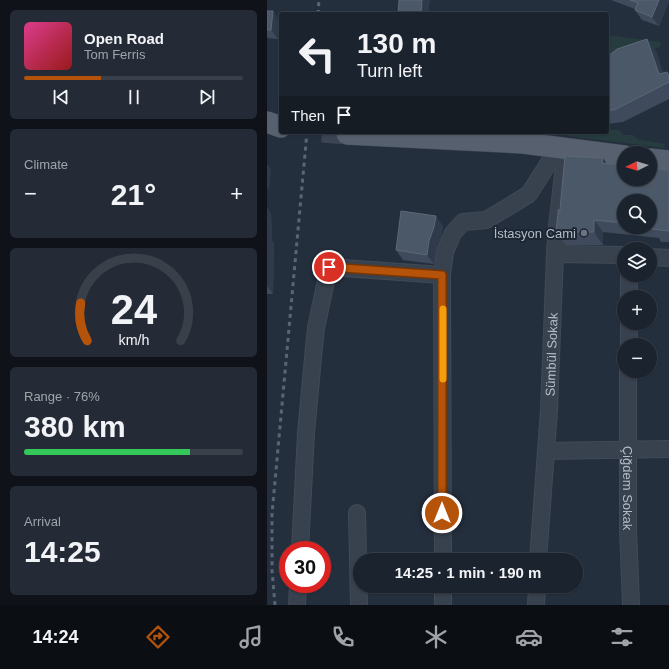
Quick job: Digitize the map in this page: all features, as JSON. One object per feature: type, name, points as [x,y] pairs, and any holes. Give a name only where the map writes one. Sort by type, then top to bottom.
[{"type":"main road","points":[[267,122],[279,126]]},
{"type":"main road","points":[[347,134],[523,143],[617,155]]},
{"type":"main road","points":[[657,160],[669,161]]},
{"type":"street","name":"Sümbül Sokak","points":[[539,553],[549,410],[561,148]]},
{"type":"street","points":[[443,553],[442,275],[445,252],[453,233],[463,222],[486,220],[529,194],[550,161],[561,148]]},
{"type":"street","points":[[555,254],[617,255]]},
{"type":"street","points":[[657,257],[669,258]]},
{"type":"street","points":[[300,541],[306,433],[314,347],[316,328],[329,267],[442,275]]},
{"type":"street","name":"Çiğdem Sokak","points":[[628,378],[628,528],[631,605]]},
{"type":"street","points":[[546,451],[669,449]]},
{"type":"street","points":[[357,513],[359,605]]},
{"type":"street","points":[[297,605],[298,593]]},
{"type":"street","points":[[443,593],[443,605]]},
{"type":"street","points":[[536,605],[537,593]]},
{"type":"green space","points":[[609,35],[661,42],[660,47],[648,51],[609,71]]},
{"type":"green space","points":[[609,130],[619,130],[624,135],[633,135],[637,139],[665,144],[664,148],[568,136],[568,134],[609,134]]},
{"type":"building","points":[[399,0],[422,0],[421,12],[398,12]]},
{"type":"building","points":[[630,0],[659,0],[652,17],[635,10],[638,3]]},
{"type":"building","points":[[267,11],[273,11],[271,30],[267,30]]},
{"type":"building","points":[[647,39],[659,74],[667,72],[669,75],[669,82],[614,110],[609,110],[609,55],[617,49]]},
{"type":"building","points":[[565,156],[603,158],[602,163],[617,164],[617,186],[657,186],[657,169],[669,170],[669,231],[657,230],[657,194],[617,194],[617,222],[594,220],[594,232],[556,231],[558,210],[560,210]]},
{"type":"building","points":[[401,211],[436,216],[427,255],[396,250]]},
{"type":"railway","points":[[318,12],[319,0]]},
{"type":"railway","points":[[275,605],[272,570],[272,514],[307,134]]},
{"type":"slow traffic","points":[[443,309],[443,379]]},
{"type":"place","name":"İstasyon Cami","points":[[584,233]]},
{"type":"route","points":[[329,267],[442,275],[442,513]]}]
